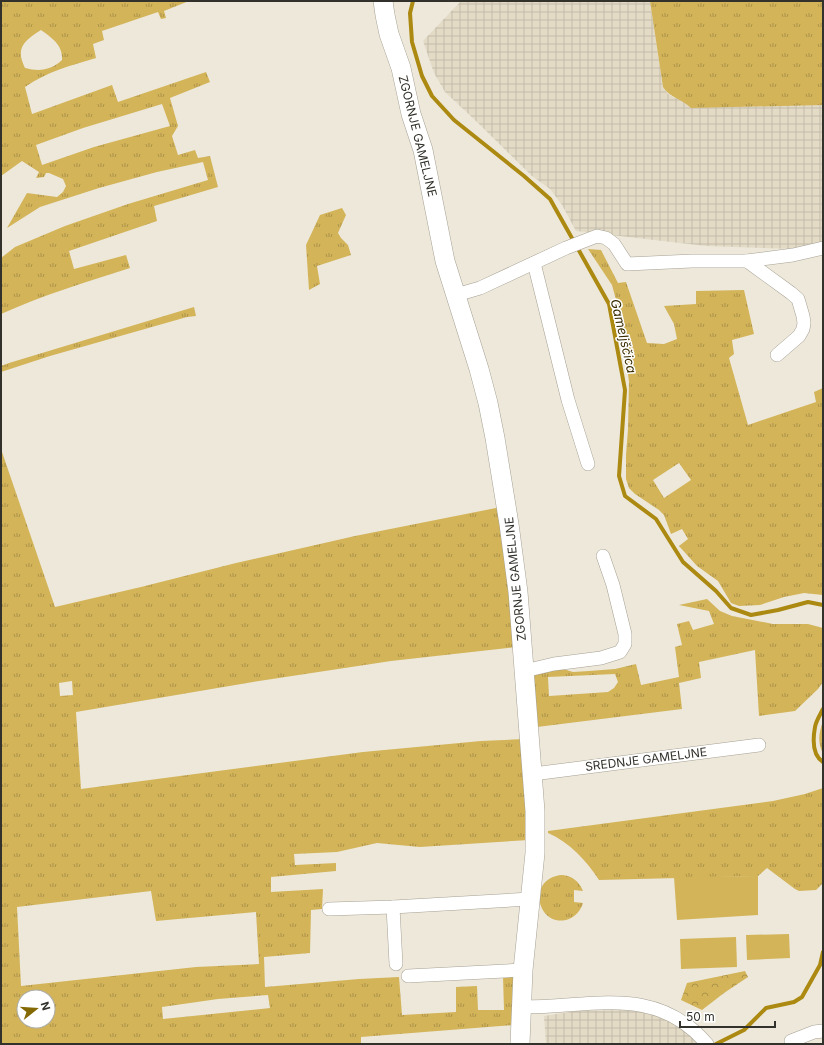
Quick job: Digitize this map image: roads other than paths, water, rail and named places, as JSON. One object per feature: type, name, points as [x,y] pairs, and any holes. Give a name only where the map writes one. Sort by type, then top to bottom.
[{"type":"street","name":"ZGORNJE GAMELJNE","points":[[383,1],[389,34],[401,68],[411,114],[429,173],[441,240],[450,277],[479,369],[495,438],[518,592],[524,671]]},
{"type":"street","points":[[456,295],[480,288],[566,248],[597,236],[606,238],[614,244],[627,264],[692,261],[746,261],[793,255],[823,248]]},
{"type":"street","points":[[746,261],[798,299],[803,316],[803,329],[799,336],[777,355]]},
{"type":"street","points":[[534,263],[568,400],[588,464]]},
{"type":"street","points":[[520,1044],[523,970],[536,830],[533,774],[524,671],[554,664],[601,658],[620,652],[625,644],[625,634],[613,586],[603,556]]},
{"type":"street","name":"SREDNJE GAMELJNE","points":[[533,774],[759,745]]},
{"type":"street","points":[[329,909],[530,899]]},
{"type":"street","points":[[393,907],[396,964]]},
{"type":"street","points":[[408,976],[523,970]]},
{"type":"street","points":[[522,1007],[546,1007],[599,1003],[626,1003],[652,1007],[671,1014],[691,1027],[705,1041]]},
{"type":"street","points":[[791,1041],[814,1032],[823,1031]]},
{"type":"waterway","name":"Gameljščica","points":[[413,1],[410,13],[412,42],[422,76],[432,96],[454,120],[524,176],[550,199],[609,304],[625,390],[619,476],[625,496],[656,519],[683,562],[716,591],[731,608],[751,615],[808,602],[823,605]]},
{"type":"waterway","name":"Gameljščica","points":[[823,709],[818,718],[814,731],[815,751],[819,759],[823,762]]},
{"type":"waterway","name":"Gameljščica","points":[[716,1044],[744,1030],[766,1008],[794,1002],[802,997],[820,965],[823,952]]}]
